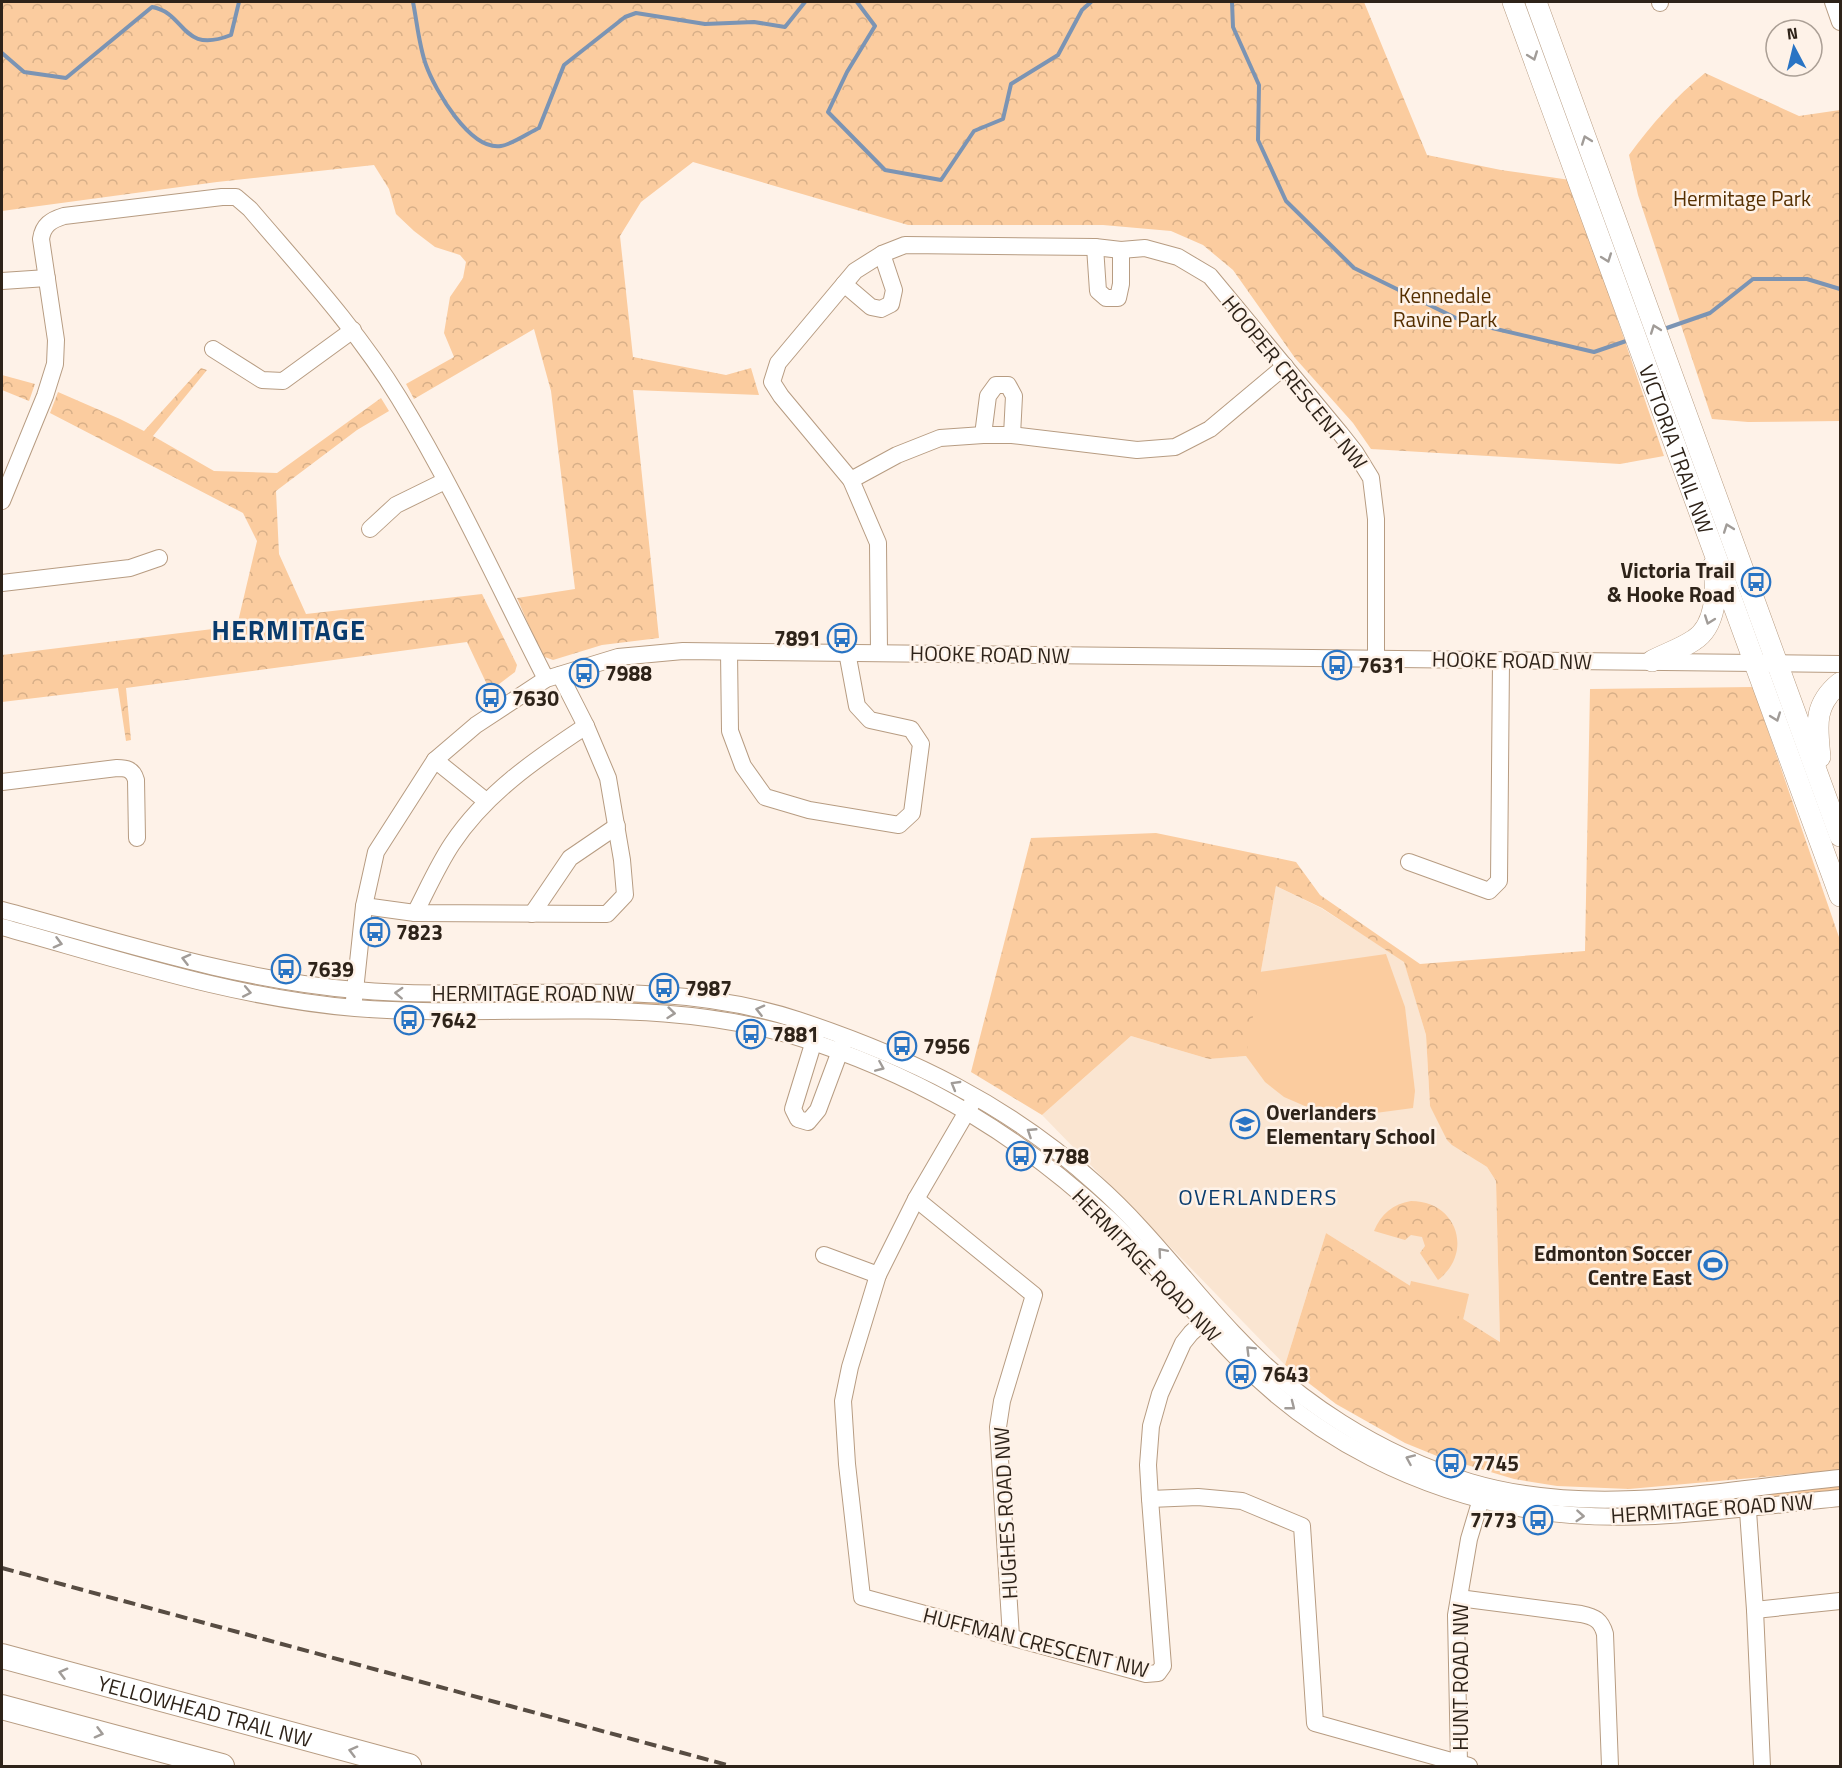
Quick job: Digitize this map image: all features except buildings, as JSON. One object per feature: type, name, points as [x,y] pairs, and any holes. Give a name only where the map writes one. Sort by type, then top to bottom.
[{"type":"highway","name":"YELLOWHEAD TRAIL NW","points":[[2,1656],[409,1767]]},
{"type":"highway","points":[[2,1707],[222,1767]]},
{"type":"main road","name":"VICTORIA TRAIL NW","points":[[1513,2],[1676,384],[1840,896]]},
{"type":"main road","name":"VICTORIA TRAIL NW","points":[[1536,2],[1656,391],[1703,522],[1822,785],[1840,836]]},
{"type":"main road","points":[[1652,661],[1695,640],[1708,626],[1715,596],[1714,573],[1703,522]]},
{"type":"main road","points":[[1822,785],[1817,733],[1819,714],[1827,696],[1840,683]]},
{"type":"street","points":[[1833,2],[1840,22]]},
{"type":"street","points":[[2,501],[6,474],[53,372],[56,340],[41,239],[47,224],[64,216],[236,197],[250,209],[352,330],[399,398],[553,677],[586,726],[608,778],[622,860],[625,895],[607,914],[415,913],[364,906]]},
{"type":"street","name":"HOOPER CRESCENT NW","points":[[879,652],[878,543],[851,480],[772,382],[778,363],[855,271],[882,254],[905,245],[1095,247],[1121,250],[1145,248],[1178,257],[1210,276],[1355,452],[1371,478],[1376,519],[1376,658]]},
{"type":"street","points":[[1095,247],[1098,291],[1106,298],[1118,298],[1121,284],[1121,250]]},
{"type":"street","points":[[844,284],[871,307],[881,309],[891,304],[894,290],[882,254]]},
{"type":"street","points":[[2,281],[47,278]]},
{"type":"street","points":[[213,349],[262,380],[283,381],[352,330]]},
{"type":"street","points":[[851,480],[897,455],[940,438],[1012,435],[1137,450],[1175,447],[1210,429],[1285,366]]},
{"type":"street","points":[[983,435],[988,396],[996,385],[1008,384],[1014,396],[1012,435]]},
{"type":"street","points":[[370,529],[396,505],[445,481]]},
{"type":"street","points":[[2,583],[135,567],[159,558]]},
{"type":"street","name":"HOOKE ROAD NW","points":[[353,1008],[364,906],[376,852],[435,760],[476,725],[553,677],[618,657],[683,651],[879,652],[1840,664]]},
{"type":"street","points":[[729,652],[730,731],[743,766],[765,797],[809,810],[899,825],[912,813],[921,744],[911,729],[870,720],[858,706],[847,652]]},
{"type":"street","points":[[1408,862],[1489,891],[1499,881],[1501,661]]},
{"type":"street","points":[[415,913],[452,844],[486,801],[536,759],[586,726]]},
{"type":"street","points":[[435,760],[486,801]]},
{"type":"street","points":[[2,782],[117,768],[128,769],[133,772],[136,780],[137,838]]},
{"type":"street","points":[[532,914],[570,858],[616,826]]},
{"type":"street","name":"HERMITAGE ROAD NW","points":[[2,910],[212,966],[265,978],[355,990],[404,993],[646,993],[748,1007],[842,1044],[907,1078],[971,1104],[1037,1135],[1096,1183],[1158,1246],[1209,1317],[1263,1384],[1332,1435],[1367,1456],[1418,1479],[1454,1492],[1483,1492],[1539,1511],[1598,1517],[1652,1516],[1747,1499],[1840,1498]]},
{"type":"street","name":"HERMITAGE ROAD NW","points":[[2,927],[206,983],[279,998],[353,1008],[627,1010],[716,1019],[766,1029],[816,1035]]},
{"type":"street","points":[[816,1035],[793,1109],[798,1119],[808,1122],[818,1110],[842,1044]]},
{"type":"street","name":"HUFFMAN CRESCENT NW","points":[[971,1104],[916,1199],[878,1275],[850,1367],[843,1401],[847,1464],[862,1597],[1146,1674],[1158,1673],[1163,1666],[1148,1465],[1151,1426],[1160,1394],[1183,1343],[1209,1317]]},
{"type":"street","name":"HUGHES ROAD NW","points":[[916,1199],[1034,1294],[1002,1401],[998,1427],[1011,1637]]},
{"type":"street","points":[[824,1255],[878,1275]]},
{"type":"street","name":"HERMITAGE ROAD NW","points":[[1747,1499],[1780,1484],[1840,1478]]},
{"type":"street","name":"HUNT ROAD NW","points":[[1464,1765],[1456,1616],[1469,1539],[1483,1492]]},
{"type":"street","points":[[1150,1499],[1198,1497],[1242,1501],[1302,1526],[1315,1723],[1464,1765]]},
{"type":"street","points":[[1747,1499],[1762,1767]]},
{"type":"street","points":[[1459,1598],[1581,1614],[1594,1617],[1602,1623],[1605,1634],[1610,1767]]},
{"type":"street","points":[[1755,1610],[1840,1601]]},
{"type":"shaded area","name":"Overlanders Elementary School","points":[[1276,886],[1321,908],[1404,961],[1426,1035],[1430,1106],[1479,1162],[1487,1167],[1496,1181],[1500,1342],[1326,1233],[1285,1365],[1042,1115],[1131,1036],[1209,1059],[1246,1056]]},
{"type":"green space","name":"Kennedale Ravine Park","points":[[2,2],[1364,2],[1427,155],[1501,170],[1570,180],[1664,456],[1620,464],[1371,449],[1353,423],[1295,358],[1233,270],[1203,245],[1171,231],[1103,225],[908,225],[693,162],[641,202],[620,236],[633,357],[726,375],[751,368],[759,395],[633,390],[659,638],[602,645],[553,660],[542,656],[517,598],[575,589],[551,391],[534,329],[414,399],[406,384],[454,357],[444,333],[450,297],[463,278],[466,262],[460,255],[435,247],[396,214],[389,189],[374,165],[217,182],[2,211]]},
{"type":"green space","name":"Hermitage Park","points":[[1705,73],[1799,116],[1840,110],[1840,421],[1748,422],[1712,419],[1638,195],[1629,155],[1664,111]]},
{"type":"green space","points":[[201,368],[207,370],[153,436],[214,471],[277,473],[381,398],[389,411],[357,430],[276,491],[279,554],[306,614],[482,594],[517,665],[515,672],[490,691],[467,642],[126,688],[131,740],[126,741],[118,688],[2,702],[2,655],[237,626],[257,541],[243,513],[50,413],[58,392],[144,431]]},
{"type":"green space","points":[[2,375],[35,384],[29,401],[2,390]]},
{"type":"green space","points":[[1753,687],[1840,940],[1840,1470],[1629,1489],[1557,1486],[1514,1479],[1437,1456],[1405,1443],[1336,1404],[1285,1365],[1326,1233],[1500,1342],[1496,1181],[1487,1167],[1447,1140],[1430,1106],[1426,1035],[1404,962],[1322,908],[1276,886],[1246,1056],[1209,1059],[1131,1036],[1042,1115],[971,1072],[1031,838],[1156,833],[1296,862],[1320,895],[1420,964],[1585,951],[1590,689]]},
{"type":"green space","points":[[1386,954],[1405,1007],[1415,1091],[1413,1108],[1353,1116],[1328,1116],[1284,1097],[1265,1082],[1246,1056],[1237,1031],[1252,973]]},
{"type":"green space","points":[[377,997],[659,1001],[659,1006],[432,1006],[376,1001]]},
{"type":"green space","points":[[1411,1201],[1427,1203],[1440,1209],[1455,1230],[1457,1243],[1455,1256],[1449,1269],[1438,1280],[1420,1253],[1425,1246],[1422,1237],[1411,1235],[1405,1240],[1374,1231],[1388,1211]]},
{"type":"green space","points":[[1411,1281],[1469,1294],[1448,1384],[1390,1371]]},
{"type":"green space","points":[[1840,1485],[1840,1491],[1767,1499],[1766,1494]]},
{"type":"waterway","points":[[2,53],[24,72],[66,78],[152,7],[172,17],[193,37],[214,40],[231,35],[239,2]]},
{"type":"waterway","points":[[413,2],[424,58],[437,89],[455,117],[477,139],[489,145],[501,146],[539,128],[564,65],[625,17],[636,13],[705,24],[754,22],[785,27],[805,2]]},
{"type":"waterway","points":[[857,2],[875,26],[847,72],[828,112],[885,170],[941,180],[974,131],[1003,119],[1011,84],[1058,55],[1082,10],[1091,2]]},
{"type":"waterway","points":[[1232,2],[1233,27],[1259,85],[1258,140],[1286,201],[1354,268],[1462,321],[1594,352],[1629,340]]},
{"type":"waterway","points":[[1661,330],[1710,313],[1753,279],[1807,279],[1840,289]]},
{"type":"railway","points":[[2,1568],[731,1766]]},
{"type":"place","name":"Victoria Trail & Hooke Road","points":[[1756,582]]},
{"type":"place","name":"7891","points":[[842,638]]},
{"type":"place","name":"7631","points":[[1337,665]]},
{"type":"place","name":"7988","points":[[584,673]]},
{"type":"place","name":"7630","points":[[491,698]]},
{"type":"place","name":"7823","points":[[375,932]]},
{"type":"place","name":"7639","points":[[286,969]]},
{"type":"place","name":"7987","points":[[664,988]]},
{"type":"place","name":"7642","points":[[409,1020]]},
{"type":"place","name":"7881","points":[[751,1034]]},
{"type":"place","name":"7956","points":[[902,1046]]},
{"type":"place","name":"Overlanders Elementary School","points":[[1245,1124]]},
{"type":"place","name":"7788","points":[[1021,1156]]},
{"type":"place","name":"Edmonton Soccer Centre East","points":[[1713,1265]]},
{"type":"place","name":"7643","points":[[1241,1374]]},
{"type":"place","name":"7745","points":[[1451,1463]]},
{"type":"place","name":"7773","points":[[1538,1520]]},
{"type":"district","name":"HERMITAGE","points":[[289,629]]},
{"type":"district","name":"OVERLANDERS","points":[[1258,1197]]}]
